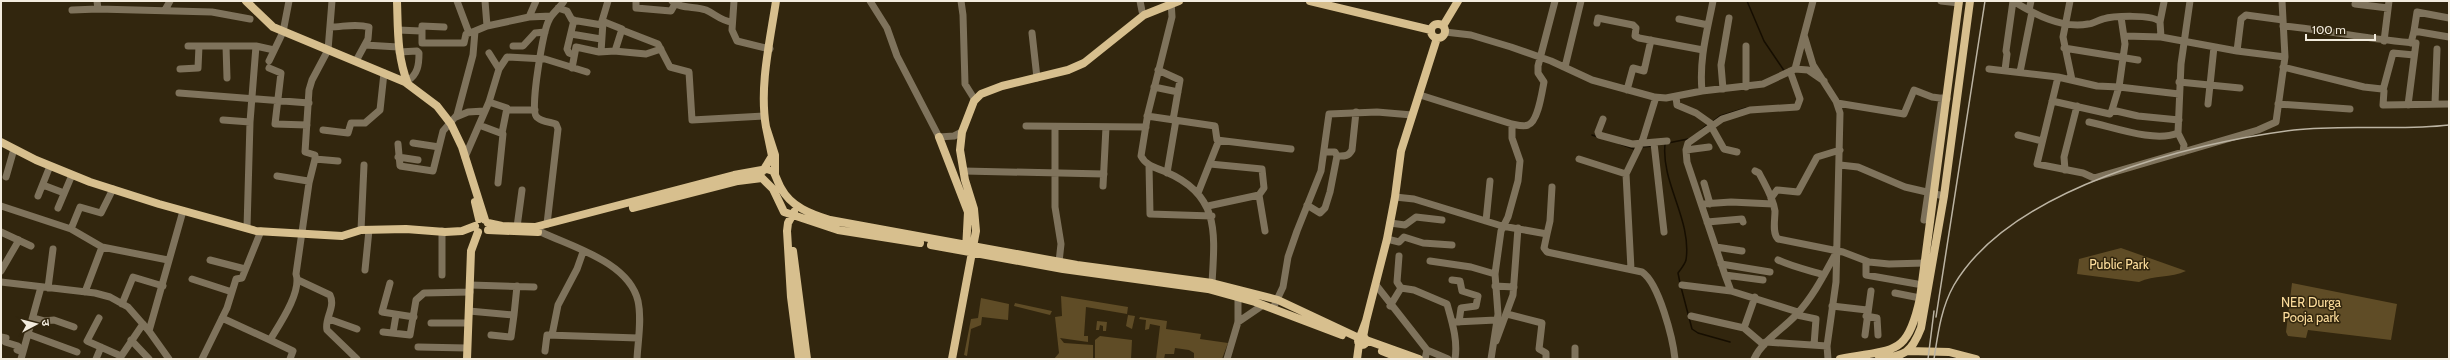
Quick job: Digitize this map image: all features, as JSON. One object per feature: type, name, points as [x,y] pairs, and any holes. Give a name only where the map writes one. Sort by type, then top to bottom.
[{"type":"main road","points":[[246,1],[262,17],[283,32],[356,60],[408,83],[437,106],[450,124],[465,157],[474,190],[481,227],[471,251],[472,264],[467,359]]},
{"type":"main road","points":[[397,1],[398,50],[408,83]]},
{"type":"main road","points":[[763,174],[772,156],[764,116],[776,1]]},
{"type":"main road","points":[[1310,1],[1431,30]]},
{"type":"main road","points":[[1437,38],[1443,36],[1444,29],[1458,1]]},
{"type":"main road","points":[[1879,359],[1905,354],[1911,349],[1917,340],[1924,314],[1944,196],[1970,1]]},
{"type":"main road","points":[[1037,77],[1083,59],[1142,11],[1172,2]]},
{"type":"main road","points":[[948,359],[970,249],[976,231],[974,209],[960,150],[964,129],[973,98],[979,90],[1068,70],[1084,63],[1144,15],[1172,2]]},
{"type":"main road","points":[[1840,359],[1894,348],[1905,342],[1912,329],[1920,298],[1925,263],[1931,192],[1959,2]]},
{"type":"main road","points":[[1431,30],[1437,24],[1444,29]]},
{"type":"main road","points":[[1431,30],[1433,36],[1437,38]]},
{"type":"main road","points":[[1357,359],[1387,239],[1395,197],[1400,151],[1412,114],[1420,96],[1437,38]]},
{"type":"main road","points":[[766,127],[775,155],[775,174]]},
{"type":"main road","points":[[939,137],[968,212],[969,226],[970,249],[952,359]]},
{"type":"main road","points":[[1,142],[50,166],[113,189],[183,211],[261,231],[342,236],[365,230],[406,228],[444,232],[462,231],[481,227],[517,227],[547,224],[657,199]]},
{"type":"main road","points":[[481,227],[527,233],[541,232],[657,199],[734,175],[763,174],[770,169],[775,174],[787,198],[813,214],[846,224],[970,249]]},
{"type":"main road","points":[[763,174],[791,215],[792,248],[807,359]]},
{"type":"main road","points":[[798,206],[791,215],[788,223],[791,297],[799,359]]},
{"type":"main road","points":[[791,215],[838,230],[970,249],[1208,289],[1273,308],[1362,341],[1419,359]]},
{"type":"main road","points":[[1140,277],[1212,283],[1278,300],[1402,359]]},
{"type":"main road","points":[[1361,359],[1362,341]]},
{"type":"main road","points":[[1860,359],[1894,352],[1919,350],[1949,352],[1976,359]]},
{"type":"street","points":[[97,1],[98,9]]},
{"type":"street","points":[[137,9],[141,1]]},
{"type":"street","points":[[165,10],[170,1]]},
{"type":"street","points":[[290,1],[283,32],[269,64],[281,71],[276,102],[275,124],[307,125]]},
{"type":"street","points":[[270,340],[289,308],[298,280],[296,274],[301,233],[309,183],[315,159],[315,155],[305,152],[309,103],[312,80],[328,50],[332,1]]},
{"type":"street","points":[[398,144],[399,165],[402,167],[430,172],[435,166],[443,131],[456,117],[473,55],[472,32],[457,1]]},
{"type":"street","points":[[485,1],[487,26]]},
{"type":"street","points":[[529,17],[536,1]]},
{"type":"street","points":[[547,224],[558,129],[556,124],[537,118],[535,110],[540,59],[545,32],[551,16],[564,1]]},
{"type":"street","points":[[601,52],[603,23],[608,1]]},
{"type":"street","points":[[636,1],[636,8],[671,11],[673,2],[704,10],[723,20],[732,22]]},
{"type":"street","points":[[734,1],[732,30],[737,41],[770,49]]},
{"type":"street","points":[[870,1],[887,28],[897,56],[939,137],[954,136],[964,129]]},
{"type":"street","points":[[961,1],[963,15],[965,84],[973,98]]},
{"type":"street","points":[[1140,1],[1142,11]]},
{"type":"street","points":[[1420,96],[1512,124],[1528,126],[1532,123],[1536,115],[1544,82],[1538,73],[1555,1]]},
{"type":"street","points":[[1565,67],[1581,1]]},
{"type":"street","points":[[1702,91],[1700,71],[1702,50],[1713,1]]},
{"type":"street","points":[[1731,291],[1687,162],[1686,150],[1688,143],[1712,125],[1739,112],[1797,107],[1800,102],[1799,93],[1790,72],[1804,35],[1813,1]]},
{"type":"street","points":[[1941,1],[1959,2]]},
{"type":"street","points":[[2005,70],[2013,1],[2030,11],[2052,20],[2066,23],[2088,24],[2104,18],[2121,17],[2151,18],[2160,22]]},
{"type":"street","points":[[2020,72],[2031,1]]},
{"type":"street","points":[[2070,1],[2063,37],[2064,48],[2072,80]]},
{"type":"street","points":[[2183,152],[2184,145],[2178,133],[2179,94],[2184,41],[2190,1]]},
{"type":"street","points":[[2058,77],[2037,164],[2083,173],[2094,178],[2258,130],[2276,122],[2285,57],[2282,1]]},
{"type":"street","points":[[1172,2],[1172,17],[1147,116],[1142,156],[1149,165],[1167,172],[1187,183],[1198,193],[1208,206],[1212,216],[1214,243],[1212,283]]},
{"type":"street","points":[[2161,37],[2160,22],[2164,2]]},
{"type":"street","points":[[2356,4],[2389,5],[2384,41]]},
{"type":"street","points":[[558,8],[566,11],[569,18],[574,20],[603,23],[621,27],[622,30],[653,42],[661,49],[670,67],[689,72],[692,120],[764,116]]},
{"type":"street","points":[[72,10],[137,9],[212,12],[250,19]]},
{"type":"street","points":[[2411,43],[2417,12],[2449,18]]},
{"type":"street","points":[[2237,51],[2241,19],[2246,15],[2384,41],[2416,43],[2408,105]]},
{"type":"street","points":[[444,27],[424,25],[421,31],[423,44],[464,43],[466,34],[487,26],[529,17],[551,16]]},
{"type":"street","points":[[2052,101],[2110,114],[2119,87],[2124,58],[2125,36],[2121,17]]},
{"type":"street","points":[[1597,23],[1598,18],[1634,25],[1636,28],[1636,37],[1702,50]]},
{"type":"street","points":[[1723,88],[1722,65],[1729,18]]},
{"type":"street","points":[[574,20],[567,51],[574,55]]},
{"type":"street","points":[[1679,20],[1708,25]]},
{"type":"street","points":[[330,27],[341,27],[350,24],[369,27],[365,45],[356,60]]},
{"type":"street","points":[[1444,29],[1472,35],[1541,57],[1592,80],[1656,97],[1676,97],[1702,91],[1746,87],[1770,82],[1790,72],[1808,70],[1824,80]]},
{"type":"street","points":[[398,30],[421,31]]},
{"type":"street","points":[[614,52],[622,30]]},
{"type":"street","points":[[2414,31],[2449,35]]},
{"type":"street","points":[[513,46],[523,46],[535,32],[545,32]]},
{"type":"street","points":[[1032,33],[1037,77]]},
{"type":"street","points":[[571,34],[601,39]]},
{"type":"street","points":[[1804,35],[1813,65],[1824,80],[1840,113],[1840,165],[1836,282],[1827,346],[1828,359]]},
{"type":"street","points":[[2125,36],[2161,37],[2237,51],[2285,57]]},
{"type":"street","points":[[1627,90],[1633,68],[1644,71],[1651,40]]},
{"type":"street","points":[[365,45],[398,50],[418,51],[418,68],[408,83]]},
{"type":"street","points":[[188,46],[256,46],[274,50]]},
{"type":"street","points":[[180,69],[198,68],[199,46]]},
{"type":"street","points":[[226,46],[227,78]]},
{"type":"street","points":[[247,228],[250,122],[256,46]]},
{"type":"street","points":[[1746,46],[1746,87]]},
{"type":"street","points":[[2208,104],[2214,46]]},
{"type":"street","points":[[572,68],[574,55],[578,47],[601,52],[646,54],[661,49]]},
{"type":"street","points":[[2064,48],[2138,60]]},
{"type":"street","points":[[2435,104],[2437,49]]},
{"type":"street","points":[[489,53],[499,69]]},
{"type":"street","points":[[2414,55],[2393,53],[2383,90],[2383,105],[2449,104]]},
{"type":"street","points":[[465,157],[489,102],[499,69],[504,60],[509,56],[540,59],[587,72]]},
{"type":"street","points":[[2284,67],[2383,90]]},
{"type":"street","points":[[1989,69],[2058,77],[2098,86],[2179,94]]},
{"type":"street","points":[[1158,70],[1179,80],[1175,120],[1167,172]]},
{"type":"street","points":[[323,130],[348,133],[351,123],[365,123],[380,110],[384,73]]},
{"type":"street","points":[[2180,82],[2240,88]]},
{"type":"street","points":[[1154,87],[1178,92]]},
{"type":"street","points":[[1836,103],[1904,114],[1906,113],[1913,90],[1944,99]]},
{"type":"street","points":[[179,93],[276,102],[309,103]]},
{"type":"street","points":[[1631,270],[1626,174],[1648,126],[1656,97]]},
{"type":"street","points":[[1676,97],[1677,105],[1696,113],[1712,125],[1724,149],[1736,152]]},
{"type":"street","points":[[489,102],[508,110],[535,110]]},
{"type":"street","points":[[2278,104],[2350,109]]},
{"type":"street","points":[[2065,170],[2064,157],[2077,106]]},
{"type":"street","points":[[498,183],[502,133],[508,110]]},
{"type":"street","points":[[2112,110],[2138,116],[2179,120]]},
{"type":"street","points":[[456,117],[468,112],[484,111]]},
{"type":"street","points":[[1325,152],[1335,152],[1337,156],[1350,154],[1352,150],[1356,112]]},
{"type":"street","points":[[1273,308],[1278,300],[1288,257],[1321,171],[1325,152],[1329,114],[1356,112],[1412,114]]},
{"type":"street","points":[[1147,116],[1215,126],[1216,138],[1219,140],[1291,149]]},
{"type":"street","points":[[1603,119],[1598,135],[1639,145],[1654,145],[1667,141]]},
{"type":"street","points":[[223,120],[250,122]]},
{"type":"street","points":[[2089,122],[2140,134],[2167,135],[2178,133]]},
{"type":"street","points":[[1491,359],[1499,302],[1495,286],[1495,274],[1502,226],[1508,217],[1518,181],[1520,161],[1512,138],[1512,124]]},
{"type":"street","points":[[478,125],[502,133]]},
{"type":"street","points":[[1026,126],[1146,128]]},
{"type":"street","points":[[1055,127],[1055,207],[1062,264]]},
{"type":"street","points":[[1103,186],[1106,127]]},
{"type":"street","points":[[2018,135],[2042,141]]},
{"type":"street","points":[[1198,193],[1219,140]]},
{"type":"street","points":[[413,143],[439,147]]},
{"type":"street","points":[[1654,145],[1664,232]]},
{"type":"street","points":[[1686,150],[1709,147]]},
{"type":"street","points":[[6,177],[14,148]]},
{"type":"street","points":[[1772,201],[1778,190],[1798,192],[1817,156],[1840,150]]},
{"type":"street","points":[[1307,205],[1320,213],[1325,208],[1337,156]]},
{"type":"street","points":[[398,157],[418,160]]},
{"type":"street","points":[[315,159],[338,161]]},
{"type":"street","points":[[1579,159],[1626,174]]},
{"type":"street","points":[[1208,206],[1259,195],[1264,188],[1262,169],[1210,164]]},
{"type":"street","points":[[364,165],[365,270]]},
{"type":"street","points":[[1149,165],[1150,214],[1212,216]]},
{"type":"street","points":[[1840,165],[1858,167],[1905,187],[1944,196]]},
{"type":"street","points":[[38,196],[50,166]]},
{"type":"street","points":[[964,171],[1104,174]]},
{"type":"street","points":[[1755,171],[1759,173],[1772,201],[1774,235],[1778,239],[1837,251],[1866,261],[1889,264],[1925,263]]},
{"type":"street","points":[[58,208],[72,174]]},
{"type":"street","points":[[277,176],[308,181],[309,183]]},
{"type":"street","points":[[1486,221],[1490,181]]},
{"type":"street","points":[[1704,183],[1710,204]]},
{"type":"street","points":[[43,185],[64,193]]},
{"type":"street","points":[[1552,187],[1550,221],[1544,248],[1547,252],[1631,270],[1647,275],[1652,283],[1668,321],[1675,359]]},
{"type":"street","points":[[71,229],[81,206],[102,212],[113,189]]},
{"type":"street","points":[[517,227],[522,190]]},
{"type":"street","points":[[1924,220],[1931,192]]},
{"type":"street","points":[[1259,195],[1265,231]]},
{"type":"street","points":[[1395,197],[1414,199],[1502,226],[1547,234]]},
{"type":"street","points":[[1702,204],[1772,201]]},
{"type":"street","points":[[1,206],[71,229],[102,247],[168,260]]},
{"type":"street","points":[[149,331],[163,286],[168,260],[183,211]]},
{"type":"street","points":[[1390,223],[1405,225],[1412,219],[1418,217],[1442,220]]},
{"type":"street","points":[[1707,222],[1742,219],[1743,222]]},
{"type":"street","points":[[1494,343],[1507,314],[1514,287],[1518,228]]},
{"type":"street","points":[[202,359],[222,318],[236,279],[242,278],[261,231]]},
{"type":"street","points":[[1,232],[31,246]]},
{"type":"street","points":[[442,275],[444,232]]},
{"type":"street","points":[[541,232],[606,261],[632,288],[638,302],[637,359]]},
{"type":"street","points":[[1387,239],[1399,242],[1404,237],[1424,243],[1452,245]]},
{"type":"street","points":[[1,271],[19,240]]},
{"type":"street","points":[[85,292],[102,247]]},
{"type":"street","points":[[1716,247],[1742,251]]},
{"type":"street","points":[[1,337],[6,338],[5,342],[18,346],[17,350],[22,355],[44,287],[53,249]]},
{"type":"street","points":[[1754,359],[1765,343],[1798,313],[1824,276],[1837,251]]},
{"type":"street","points":[[552,335],[558,305],[577,269],[583,252]]},
{"type":"street","points":[[1399,256],[1397,282],[1401,288],[1414,290],[1447,304],[1455,322],[1455,359]]},
{"type":"street","points":[[210,260],[245,269]]},
{"type":"street","points":[[1778,260],[1798,270],[1805,269],[1824,276]]},
{"type":"street","points":[[1430,261],[1471,267],[1495,274]]},
{"type":"street","points":[[1866,261],[1866,275],[1917,284]]},
{"type":"street","points":[[1721,264],[1770,272]]},
{"type":"street","points":[[1725,275],[1762,280]]},
{"type":"street","points":[[122,304],[133,277],[163,286]]},
{"type":"street","points":[[192,279],[232,292]]},
{"type":"street","points":[[298,280],[330,295],[332,303],[329,319],[326,324],[327,330],[357,359]]},
{"type":"street","points":[[1452,280],[1459,280],[1462,291],[1478,296],[1476,306],[1461,308],[1455,322]]},
{"type":"street","points":[[1,282],[85,292],[110,297],[128,307],[144,324],[170,359]]},
{"type":"street","points":[[390,283],[382,311],[396,315],[414,317]]},
{"type":"street","points":[[1682,285],[1731,291],[1755,297],[1816,319],[1814,345]]},
{"type":"street","points":[[491,335],[511,337],[517,286]]},
{"type":"street","points":[[383,332],[410,335],[417,298],[424,293],[517,286],[534,287]]},
{"type":"street","points":[[1376,286],[1390,306],[1427,350],[1448,359]]},
{"type":"street","points":[[1495,286],[1514,287]]},
{"type":"street","points":[[1390,306],[1401,288]]},
{"type":"street","points":[[1864,335],[1871,291]]},
{"type":"street","points":[[1895,293],[1920,298]]},
{"type":"street","points":[[1227,359],[1238,322],[1238,297]]},
{"type":"street","points":[[1744,328],[1755,297]]},
{"type":"street","points":[[1238,322],[1263,305]]},
{"type":"street","points":[[1832,306],[1867,313],[1877,318],[1878,335]]},
{"type":"street","points":[[469,311],[514,315]]},
{"type":"street","points":[[1507,314],[1542,323],[1539,349],[1546,353],[1546,359]]},
{"type":"street","points":[[393,333],[396,315]]},
{"type":"street","points":[[1691,316],[1744,328],[1765,343],[1827,346]]},
{"type":"street","points":[[33,318],[44,321],[54,320],[74,327]]},
{"type":"street","points":[[99,318],[87,339],[120,357],[144,324]]},
{"type":"street","points":[[222,318],[293,351],[290,359]]},
{"type":"street","points":[[329,319],[357,329]]},
{"type":"street","points":[[1455,322],[1496,320]]},
{"type":"street","points":[[431,322],[468,323]]},
{"type":"street","points":[[28,334],[77,352]]},
{"type":"street","points":[[545,352],[545,336],[638,338]]},
{"type":"street","points":[[131,340],[149,359]]},
{"type":"street","points":[[96,359],[101,347]]},
{"type":"street","points":[[418,348],[467,348]]},
{"type":"street","points":[[1575,348],[1575,359]]},
{"type":"street","points":[[1425,359],[1427,350]]},
{"type":"green space","name":"Public Park","points":[[2121,248],[2186,271],[2139,282],[2077,274],[2079,259]]},
{"type":"green space","name":"NER Durga Pooja park","points":[[2292,283],[2397,304],[2391,340],[2308,330],[2306,338],[2288,336],[2286,332]]},
{"type":"green space","points":[[1061,296],[1128,307],[1127,314],[1086,307],[1084,336],[1088,336],[1088,342],[1060,338],[1064,343],[1093,345],[1093,359],[1054,359],[1059,353],[1055,317],[1062,316]]},
{"type":"green space","points":[[981,298],[1009,304],[1008,320],[982,317],[981,325],[971,329],[967,356],[964,355],[971,319],[978,318]]},
{"type":"green space","points":[[1015,303],[1052,311],[1050,315],[1014,306]]},
{"type":"green space","points":[[1128,315],[1135,316],[1132,329],[1126,326]]},
{"type":"green space","points":[[1140,317],[1167,321],[1166,329],[1201,334],[1200,339],[1228,343],[1222,359],[1194,359],[1194,353],[1189,350],[1175,348],[1174,354],[1165,354],[1164,359],[1156,359],[1160,326],[1150,324],[1149,329],[1145,330],[1146,320],[1139,319]]},
{"type":"green space","points":[[1097,321],[1107,322],[1106,331],[1103,331],[1103,326],[1100,325],[1099,330],[1096,330]]},
{"type":"green space","points":[[1100,336],[1132,340],[1131,359],[1095,358],[1095,340]]},
{"type":"waterway","points":[[1747,1],[1764,41],[1785,72]]},
{"type":"waterway","points":[[1712,122],[1720,116],[1746,108]]},
{"type":"waterway","points":[[1701,130],[1707,125]]},
{"type":"waterway","points":[[1592,135],[1598,137]]},
{"type":"waterway","points":[[1668,143],[1688,139]]},
{"type":"waterway","points":[[1620,144],[1634,149]]},
{"type":"waterway","points":[[1665,144],[1667,173],[1685,230],[1687,245],[1686,260],[1678,273],[1680,283]]},
{"type":"waterway","points":[[1642,147],[1653,146]]},
{"type":"waterway","points":[[1681,287],[1692,329],[1698,333],[1730,342]]},
{"type":"railway","points":[[1936,317],[1985,1]]},
{"type":"railway","points":[[1934,359],[1943,312],[1954,285],[1981,251],[2017,222],[2059,197],[2106,176],[2156,159],[2205,146],[2252,136],[2313,128],[2430,127],[2449,125]]},
{"type":"railway","points":[[1928,359],[1934,311]]}]
